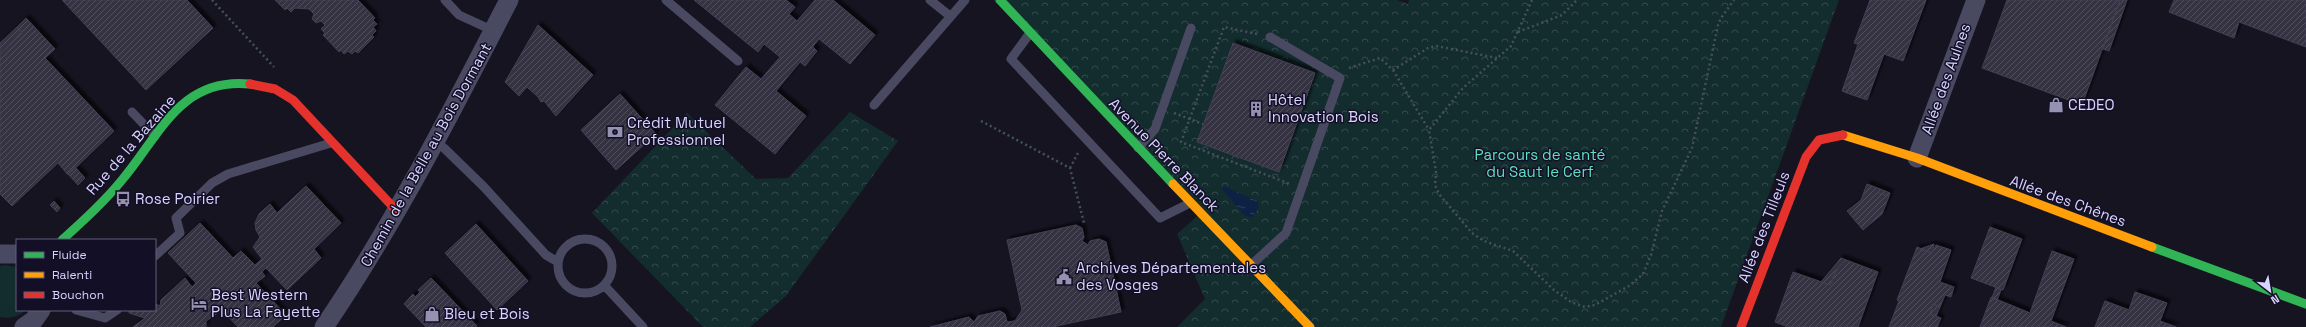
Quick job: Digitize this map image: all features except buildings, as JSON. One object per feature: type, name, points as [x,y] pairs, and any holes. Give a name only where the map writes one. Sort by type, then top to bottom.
[{"type":"street","name":"Chemin de la Belle au Bois Dormant","points":[[324,327],[363,269],[396,209],[436,142],[509,0]]},
{"type":"street","name":"Avenue Pierre Blanck","points":[[1000,0],[1138,148],[1310,327]]},
{"type":"street","name":"Allée des Aulnes","points":[[1917,158],[1976,0]]},
{"type":"street","name":"Rue de la Bazaine","points":[[63,239],[117,185],[181,104],[200,93],[220,85],[237,82],[273,88],[293,100],[396,209]]},
{"type":"street","name":"Allée des Chênes","points":[[1819,140],[1845,135],[1917,158],[2028,202],[2306,304]]},
{"type":"street","name":"Allée des Tilleuls","points":[[1741,327],[1806,157],[1819,140]]},
{"type":"street","points":[[0,254],[16,254]]},
{"type":"lane","points":[[666,0],[738,60]]},
{"type":"lane","points":[[930,0],[950,16]]},
{"type":"lane","points":[[874,105],[965,0]]},
{"type":"lane","points":[[449,1],[459,15],[494,31]]},
{"type":"lane","points":[[1138,148],[1155,129],[1191,28]]},
{"type":"lane","points":[[1030,33],[1011,59],[1160,218],[1190,202]]},
{"type":"lane","points":[[1251,265],[1286,233],[1340,78],[1270,37]]},
{"type":"lane","points":[[132,112],[155,136]]},
{"type":"lane","points":[[436,142],[484,187],[546,255],[558,262]]},
{"type":"lane","points":[[156,255],[180,233],[176,218],[212,183],[228,174],[332,143]]},
{"type":"lane","points":[[591,240],[599,243],[611,256],[613,265],[611,274],[604,285],[593,292],[576,292],[568,288],[562,280],[558,262],[560,254],[574,242],[591,240]]},
{"type":"lane","points":[[604,285],[643,327]]},
{"type":"lane","points":[[80,311],[105,318],[116,311]]},
{"type":"path","points":[[212,0],[278,72]]},
{"type":"path","points":[[1429,130],[1463,88],[1511,46],[1532,0]]},
{"type":"path","points":[[1518,32],[1562,15],[1577,0]]},
{"type":"path","points":[[1333,74],[1380,58],[1393,70],[1429,130],[1436,172],[1435,185],[1439,194],[1472,233],[1484,241],[1513,251],[1554,290],[1571,302],[1585,306],[1595,305],[1629,286],[1643,274],[1651,255],[1662,211],[1692,148],[1718,25],[1721,18],[1734,0]]},
{"type":"path","points":[[1270,37],[1224,27],[1181,142],[1301,188]]},
{"type":"path","points":[[1393,70],[1428,48],[1436,46],[1498,58]]},
{"type":"path","points":[[1161,109],[1203,124]]},
{"type":"path","points":[[981,122],[1070,168]]},
{"type":"path","points":[[1084,223],[1070,168],[1086,139]]},
{"type":"green space","name":"Parcours de santé du Saut le Cerf","points":[[993,0],[1397,0],[1408,4],[1409,0],[1839,0],[1721,327],[1177,327],[1205,299],[1177,234],[1202,212]]},
{"type":"green space","points":[[850,112],[898,141],[786,296],[750,327],[703,327],[592,213],[687,113],[756,179],[788,178]]},
{"type":"green space","points":[[5,265],[16,267],[16,311],[24,311],[11,318],[0,317],[0,266]]},
{"type":"water","points":[[1224,186],[1257,201],[1259,207],[1253,217],[1245,216],[1222,189]]},
{"type":"traffic: fast","points":[[1000,0],[1173,184]]},
{"type":"traffic: fast","points":[[63,239],[115,188],[136,163],[174,112],[189,99],[206,90],[226,84],[250,84]]},
{"type":"traffic: fast","points":[[2152,247],[2306,304]]},
{"type":"traffic: slow","points":[[1843,135],[1917,158],[2152,247]]},
{"type":"traffic: slow","points":[[1173,184],[1310,327]]},
{"type":"traffic: jam","points":[[250,84],[275,89],[293,100],[395,209]]},
{"type":"traffic: jam","points":[[1741,327],[1806,157],[1819,140],[1843,135]]},
{"type":"place","name":"CEDEO","points":[[2056,105]]},
{"type":"place","name":"Hôtel Innovation Bois","points":[[1256,109]]},
{"type":"place","name":"Crédit Mutuel Professionnel","points":[[615,132]]},
{"type":"place","name":"Rose Poirier","points":[[123,199]]},
{"type":"place","name":"Archives Départementales des Vosges","points":[[1064,277]]},
{"type":"place","name":"Best Western Plus La Fayette","points":[[199,304]]},
{"type":"place","name":"Bleu et Bois","points":[[432,314]]}]
